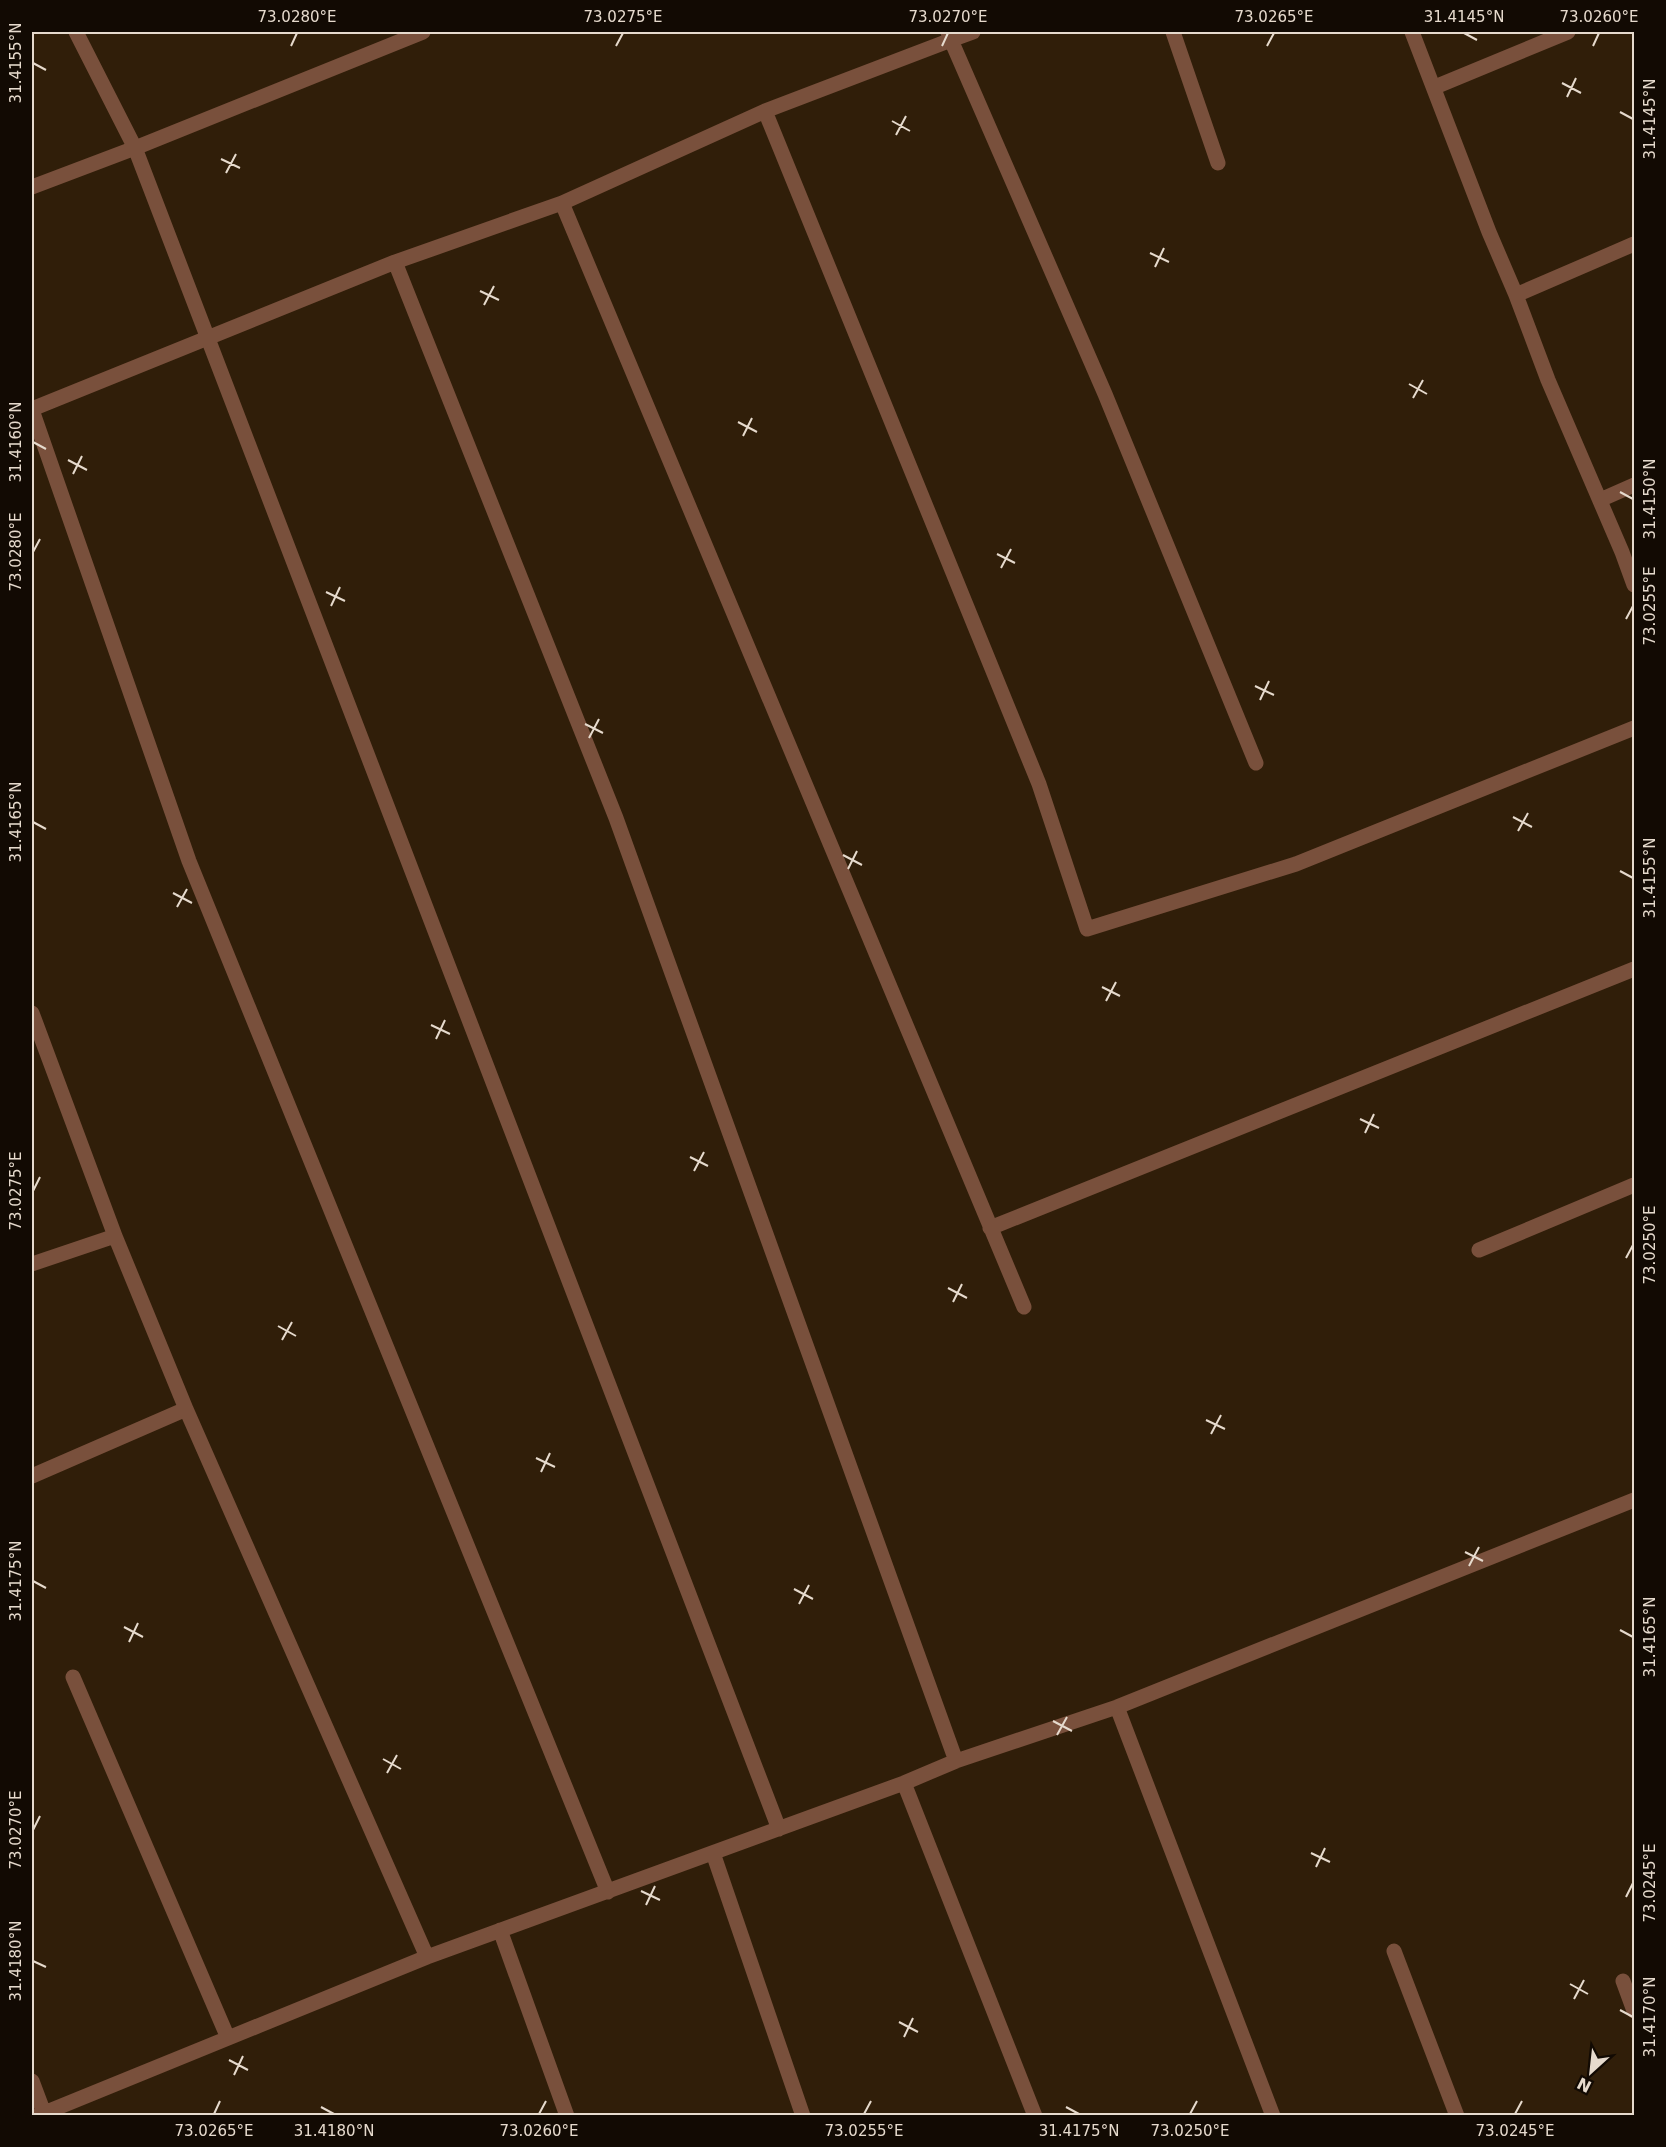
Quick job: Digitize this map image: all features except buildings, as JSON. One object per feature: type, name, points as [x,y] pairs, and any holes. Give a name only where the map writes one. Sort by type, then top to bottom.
[{"type":"street","points":[[76,32],[135,148],[779,1829]]},
{"type":"street","points":[[32,187],[423,32]]},
{"type":"street","points":[[608,1892],[189,861],[32,409],[394,262],[562,204],[765,111],[950,36],[973,32]]},
{"type":"street","points":[[1173,32],[1218,163]]},
{"type":"street","points":[[1412,32],[1548,380],[1635,585]]},
{"type":"street","points":[[1435,87],[1568,32]]},
{"type":"street","points":[[950,36],[1105,394],[1256,763]]},
{"type":"street","points":[[765,111],[1039,784],[1087,929],[1296,864],[1635,728]]},
{"type":"street","points":[[562,204],[1024,1307]]},
{"type":"street","points":[[1516,295],[1635,244]]},
{"type":"street","points":[[394,262],[616,818],[956,1761]]},
{"type":"street","points":[[1600,500],[1635,485]]},
{"type":"street","points":[[990,1228],[1635,969]]},
{"type":"street","points":[[32,1013],[116,1236],[186,1409],[427,1957]]},
{"type":"street","points":[[1479,1250],[1635,1185]]},
{"type":"street","points":[[32,1264],[116,1236]]},
{"type":"street","points":[[32,1476],[186,1409]]},
{"type":"street","points":[[32,2081],[41,2114],[427,1957],[904,1784],[956,1761],[1117,1707],[1635,1500]]},
{"type":"street","points":[[73,1677],[228,2038]]},
{"type":"street","points":[[1117,1707],[1273,2115]]},
{"type":"street","points":[[904,1784],[1035,2115]]},
{"type":"street","points":[[713,1853],[803,2115]]},
{"type":"street","points":[[500,1930],[567,2115]]},
{"type":"street","points":[[1394,1951],[1457,2115]]},
{"type":"street","points":[[1623,1981],[1635,2011]]}]
